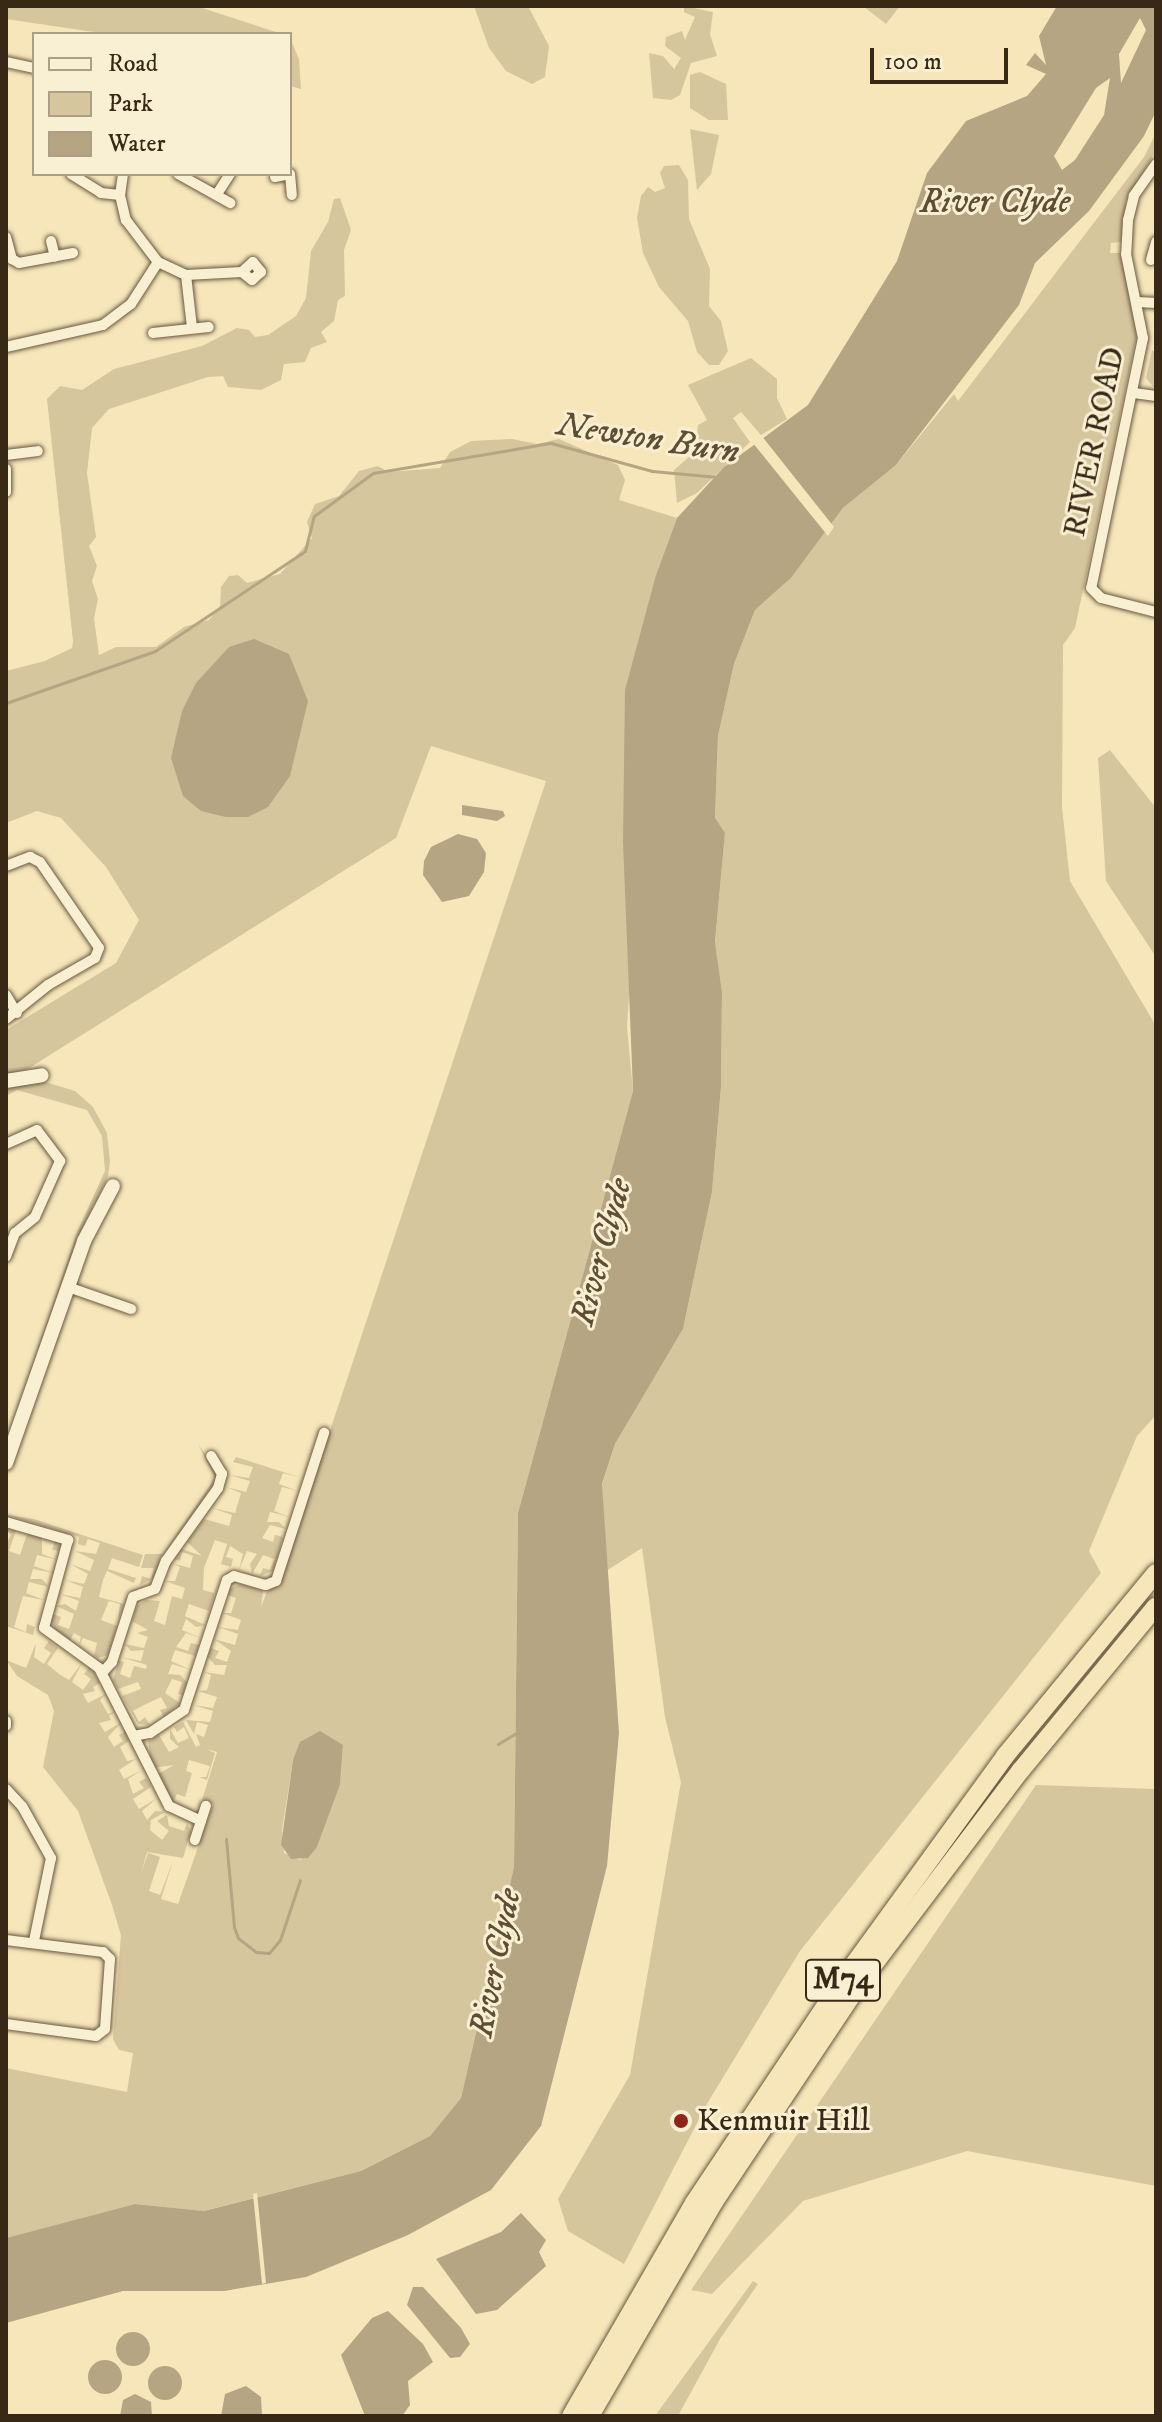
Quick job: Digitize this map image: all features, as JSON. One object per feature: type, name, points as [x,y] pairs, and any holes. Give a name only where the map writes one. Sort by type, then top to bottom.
[{"type":"highway","name":"M74","points":[[571,2416],[694,2203],[849,1971],[1005,1756],[1156,1573]]},
{"type":"highway","name":"M74","points":[[590,2416],[714,2202],[862,1980],[1021,1770],[1156,1606]]},
{"type":"street","points":[[6,62],[32,68]]},
{"type":"street","name":"RIVER ROAD","points":[[1156,164],[1134,196],[1128,220],[1126,254],[1143,338],[1091,588],[1095,594],[1156,612]]},
{"type":"street","points":[[74,176],[101,193],[120,195]]},
{"type":"street","points":[[123,176],[120,195],[131,231],[158,262],[186,275],[242,272]]},
{"type":"street","points":[[182,176],[230,203]]},
{"type":"street","points":[[217,194],[229,176]]},
{"type":"street","points":[[275,177],[280,176]]},
{"type":"street","points":[[290,176],[292,195]]},
{"type":"street","points":[[6,237],[15,262],[73,253]]},
{"type":"street","points":[[51,241],[55,257]]},
{"type":"street","points":[[1151,260],[1156,242]]},
{"type":"street","points":[[6,347],[103,325],[131,304],[158,262]]},
{"type":"street","points":[[186,275],[192,328]]},
{"type":"street","points":[[1138,302],[1156,303]]},
{"type":"street","points":[[153,333],[209,327]]},
{"type":"street","points":[[1134,393],[1156,396]]},
{"type":"street","points":[[6,455],[38,451]]},
{"type":"street","points":[[6,469],[6,492]]},
{"type":"street","points":[[6,866],[30,857],[40,862],[99,948],[95,958],[48,985],[6,1019]]},
{"type":"street","points":[[6,995],[17,1013]]},
{"type":"street","points":[[6,1081],[42,1075]]},
{"type":"street","points":[[6,1144],[37,1130],[60,1161],[35,1217],[15,1233],[6,1256]]},
{"type":"street","points":[[6,1463],[11,1435],[84,1241],[113,1186]]},
{"type":"street","points":[[68,1287],[131,1309]]},
{"type":"street","points":[[134,1736],[150,1733],[184,1710],[229,1577],[267,1585],[276,1581],[324,1433]]},
{"type":"street","points":[[102,1673],[112,1662],[133,1597],[155,1589],[166,1561],[218,1488],[222,1474],[211,1456]]},
{"type":"street","points":[[6,1522],[68,1540],[44,1628],[102,1673],[171,1808],[201,1821]]},
{"type":"street","points":[[6,1789],[22,1806],[51,1858],[34,1941]]},
{"type":"street","points":[[195,1840],[206,1806]]},
{"type":"street","points":[[6,1940],[34,1941],[103,1952],[110,1959],[105,2029],[96,2036],[6,2024]]},
{"type":"green space","points":[[6,6],[196,6],[276,32],[94,32],[6,19]]},
{"type":"green space","points":[[474,6],[528,6],[549,46],[545,77],[532,84],[506,71],[489,48]]},
{"type":"green space","points":[[684,6],[713,12],[710,34],[717,56],[691,63],[680,95],[671,100],[653,98],[649,53],[663,56],[674,69],[681,58],[665,46],[666,37],[682,31],[685,40],[695,17],[684,12]]},
{"type":"green space","points":[[863,6],[900,6],[886,24]]},
{"type":"green space","points":[[292,43],[299,59],[301,89],[292,87]]},
{"type":"green space","points":[[700,72],[726,84],[728,120],[709,120],[690,108],[690,75]]},
{"type":"green space","points":[[690,129],[719,135],[711,174],[697,190]]},
{"type":"green space","points":[[1156,133],[1156,151],[1126,200],[1121,242],[1111,243],[1110,253],[1122,253],[1137,334],[1075,628],[1063,645],[1062,807],[1070,881],[1156,1026],[1156,1415],[1137,1436],[1089,1551],[1101,1573],[800,1951],[708,2102],[624,2264],[568,2231],[558,2199],[630,2075],[681,1782],[665,1717],[642,1548],[606,1571],[602,1485],[615,1444],[683,1329],[712,1192],[721,1087],[722,992],[715,943],[725,833],[715,819],[718,736],[734,664],[755,610],[791,578],[843,508],[896,465],[954,394],[958,401],[1144,157]]},
{"type":"green space","points":[[679,165],[688,180],[689,219],[710,269],[709,306],[721,321],[728,351],[719,365],[709,365],[697,352],[688,321],[659,287],[643,253],[637,218],[641,196],[648,187],[655,192],[665,188],[660,173],[664,166]]},
{"type":"green space","points":[[340,198],[351,230],[344,250],[345,296],[338,300],[334,321],[321,332],[327,342],[311,348],[305,362],[284,364],[281,380],[261,390],[228,387],[223,376],[208,377],[109,409],[92,428],[87,473],[96,537],[89,546],[97,566],[92,581],[98,599],[94,618],[99,655],[116,647],[156,647],[184,627],[209,620],[220,606],[221,587],[229,576],[238,575],[247,583],[280,574],[312,538],[307,522],[315,504],[339,496],[359,471],[378,466],[388,472],[440,468],[450,452],[471,441],[512,439],[537,444],[559,439],[618,465],[625,480],[619,500],[677,518],[656,575],[627,1027],[633,1091],[518,1513],[514,1867],[461,2098],[430,2136],[361,2171],[203,2211],[135,2204],[6,2238],[6,2068],[127,2092],[133,2053],[119,2050],[113,2039],[121,1935],[112,1905],[78,1811],[43,1767],[54,1711],[48,1695],[17,1676],[6,1660],[26,1668],[36,1643],[34,1657],[44,1664],[51,1653],[44,1648],[49,1641],[58,1648],[47,1664],[59,1674],[69,1680],[82,1663],[72,1682],[83,1690],[91,1679],[84,1674],[89,1667],[94,1673],[100,1683],[93,1687],[95,1691],[83,1694],[88,1703],[106,1694],[100,1700],[108,1714],[116,1711],[109,1716],[111,1720],[99,1723],[105,1732],[122,1722],[108,1737],[114,1747],[123,1741],[119,1735],[127,1731],[129,1741],[120,1747],[127,1761],[136,1759],[119,1770],[124,1779],[142,1770],[128,1779],[133,1794],[144,1788],[139,1782],[146,1778],[151,1787],[133,1799],[139,1809],[157,1798],[142,1811],[147,1820],[155,1811],[165,1812],[151,1820],[150,1830],[162,1840],[169,1831],[157,1821],[167,1815],[169,1826],[184,1831],[187,1823],[191,1831],[183,1858],[147,1852],[141,1873],[148,1853],[160,1857],[149,1891],[160,1895],[173,1861],[161,1899],[178,1904],[213,1805],[202,1800],[217,1752],[206,1749],[215,1753],[207,1780],[199,1777],[206,1777],[210,1766],[189,1760],[186,1771],[192,1773],[185,1797],[177,1794],[173,1803],[156,1775],[174,1765],[152,1768],[148,1741],[159,1735],[169,1752],[179,1747],[170,1739],[170,1729],[178,1743],[189,1738],[184,1727],[177,1732],[174,1727],[183,1722],[196,1747],[200,1745],[196,1734],[204,1737],[208,1725],[197,1722],[194,1734],[186,1720],[210,1722],[213,1711],[193,1705],[213,1708],[217,1697],[198,1691],[207,1690],[211,1675],[204,1672],[224,1675],[227,1665],[215,1665],[208,1657],[211,1648],[219,1651],[215,1658],[227,1662],[231,1651],[214,1639],[235,1645],[238,1634],[218,1627],[238,1630],[241,1620],[222,1613],[231,1613],[236,1598],[228,1595],[230,1589],[240,1584],[263,1591],[261,1607],[268,1589],[279,1584],[546,781],[431,746],[396,838],[26,1070],[6,1074],[6,1030],[116,963],[139,920],[106,867],[61,818],[37,811],[6,823],[6,671],[45,661],[72,648],[73,641],[47,399],[60,386],[82,390],[114,369],[202,346],[237,328],[249,330],[255,337],[268,335],[296,316],[306,298],[311,251],[328,222],[334,199]],"holes":[[[343,1745],[340,1785],[317,1847],[300,1860],[284,1853],[282,1830],[293,1760]]]},
{"type":"green space","points":[[1152,350],[1156,354],[1156,390],[1146,378]]},
{"type":"green space","points":[[751,358],[777,379],[777,398],[787,419],[761,435],[741,412],[733,418],[750,442],[697,493],[677,503],[674,470],[696,451],[698,425],[707,420],[688,385]]},
{"type":"green space","points":[[1110,750],[1156,808],[1156,957],[1106,881],[1098,758]]},
{"type":"green space","points":[[42,1081],[75,1091],[93,1107],[107,1133],[110,1162],[108,1176],[78,1237],[13,1422],[78,1230],[105,1171],[102,1136],[87,1110],[17,1090],[6,1096],[6,1087]]},
{"type":"green space","points":[[198,1444],[216,1469],[216,1483],[161,1557],[156,1577],[140,1585],[142,1576],[151,1579],[154,1568],[141,1568],[145,1554],[163,1554],[215,1478]]},
{"type":"green space","points":[[236,1457],[302,1478],[283,1473],[279,1484],[298,1491],[282,1487],[274,1511],[290,1517],[270,1512],[267,1522],[279,1522],[286,1529],[270,1525],[262,1538],[273,1542],[275,1535],[283,1537],[273,1571],[260,1576],[263,1568],[270,1570],[274,1559],[263,1555],[252,1574],[250,1564],[257,1554],[247,1551],[239,1570],[243,1554],[230,1546],[226,1557],[233,1559],[231,1567],[221,1564],[227,1544],[215,1540],[204,1568],[203,1590],[214,1593],[221,1574],[209,1611],[189,1604],[185,1616],[205,1625],[196,1627],[186,1619],[182,1630],[201,1638],[186,1633],[176,1647],[188,1651],[191,1643],[199,1645],[195,1656],[175,1650],[171,1661],[191,1670],[172,1664],[168,1674],[180,1675],[187,1682],[183,1695],[178,1694],[182,1682],[172,1679],[165,1693],[180,1703],[164,1717],[160,1710],[167,1708],[161,1697],[142,1706],[133,1711],[139,1722],[145,1717],[150,1725],[138,1724],[122,1696],[141,1689],[138,1682],[118,1689],[113,1680],[119,1661],[124,1662],[120,1674],[130,1678],[134,1666],[146,1669],[147,1665],[121,1657],[141,1661],[144,1650],[131,1651],[125,1644],[144,1648],[148,1637],[137,1633],[148,1630],[132,1621],[137,1606],[146,1600],[160,1601],[154,1621],[165,1625],[172,1596],[182,1599],[185,1588],[165,1581],[175,1581],[180,1567],[172,1563],[190,1568],[193,1556],[182,1552],[180,1561],[175,1559],[182,1549],[202,1556],[187,1542],[204,1519],[229,1526],[232,1515],[212,1508],[235,1513],[241,1493],[226,1487],[246,1492],[250,1481],[229,1475],[249,1478],[253,1467],[233,1462]]},
{"type":"green space","points":[[7,1515],[34,1519],[143,1555],[139,1567],[112,1558],[108,1569],[136,1578],[134,1583],[107,1571],[103,1580],[99,1597],[124,1604],[118,1620],[120,1604],[109,1601],[101,1620],[117,1626],[108,1655],[98,1658],[94,1655],[97,1643],[83,1638],[79,1646],[81,1637],[74,1633],[70,1640],[55,1629],[51,1619],[53,1614],[61,1617],[58,1625],[69,1629],[74,1614],[56,1606],[65,1604],[76,1611],[79,1601],[60,1594],[80,1598],[83,1587],[65,1580],[84,1584],[88,1574],[70,1564],[90,1571],[94,1560],[75,1551],[96,1554],[100,1543],[88,1539],[85,1546],[78,1544],[79,1537]]},
{"type":"green space","points":[[6,1529],[16,1531],[9,1551],[20,1555],[28,1531],[56,1540],[61,1551],[52,1550],[55,1541],[42,1537],[42,1554],[58,1560],[37,1555],[34,1566],[54,1573],[33,1569],[30,1579],[42,1579],[49,1587],[29,1582],[26,1593],[44,1600],[23,1596],[14,1627],[26,1632],[27,1624],[35,1627],[33,1635],[6,1626],[6,1544],[11,1535]]},
{"type":"green space","points":[[1036,1785],[1156,1789],[1156,2186],[967,2151],[803,2201],[712,2294],[691,2290]]},
{"type":"green space","points":[[753,2281],[758,2284],[720,2339],[678,2416],[655,2416]]},
{"type":"water","name":"River Clyde","points":[[1057,6],[1156,6],[1156,111],[1144,136],[1089,211],[1035,263],[1019,305],[896,465],[843,508],[791,578],[755,610],[734,664],[718,736],[715,818],[725,833],[715,942],[722,992],[721,1087],[712,1192],[683,1329],[615,1444],[602,1484],[619,1733],[607,1866],[541,2126],[491,2190],[408,2235],[306,2277],[224,2291],[123,2291],[6,2323],[6,2238],[135,2204],[204,2211],[361,2171],[430,2136],[461,2098],[514,1867],[518,1513],[633,1091],[623,842],[625,690],[656,575],[677,518],[724,467],[808,405],[897,261],[927,173],[966,121],[1027,96],[1046,74],[1026,65],[1035,53],[1046,65],[1039,36]],"holes":[[[1140,18],[1146,30],[1121,83],[1119,54]],[[1110,78],[1104,115],[1075,160],[1062,170],[1054,156],[1096,88]]]},
{"type":"water","points":[[254,639],[289,654],[308,701],[290,776],[268,807],[248,817],[226,817],[201,811],[183,796],[171,758],[182,711],[196,683],[229,647]]},
{"type":"water","points":[[462,805],[503,811],[505,816],[497,821],[462,815]]},
{"type":"water","points":[[458,834],[477,839],[486,853],[484,872],[469,896],[442,902],[423,875],[424,861],[431,847]]},
{"type":"water","points":[[320,1731],[343,1745],[340,1785],[317,1847],[308,1858],[291,1859],[281,1845],[293,1760],[300,1742]]},
{"type":"water","points":[[521,2213],[546,2240],[539,2252],[546,2266],[497,2310],[476,2314],[436,2259],[501,2232]]},
{"type":"water","points":[[413,2287],[423,2287],[461,2328],[470,2344],[460,2357],[450,2358],[407,2305]]},
{"type":"water","points":[[388,2311],[423,2344],[433,2362],[408,2381],[410,2405],[402,2416],[365,2416],[341,2355],[372,2318]]},
{"type":"water","points":[[133,2332],[145,2337],[150,2349],[145,2361],[133,2366],[121,2361],[116,2349],[121,2337]]},
{"type":"water","points":[[105,2360],[117,2365],[122,2377],[117,2389],[105,2394],[93,2389],[88,2377],[93,2365]]},
{"type":"water","points":[[165,2366],[177,2371],[182,2383],[177,2395],[165,2400],[153,2395],[148,2383],[153,2371]]},
{"type":"water","points":[[246,2386],[261,2397],[262,2416],[221,2416],[225,2394]]},
{"type":"water","points":[[135,2394],[151,2402],[152,2416],[120,2416],[123,2400]]},
{"type":"pier","points":[[761,435],[834,527],[828,536],[752,442]]},
{"type":"pier","points":[[257,2193],[266,2283],[262,2284],[253,2194]]},
{"type":"waterway","name":"Newton Burn","points":[[6,703],[155,651],[305,551],[314,516],[373,473],[551,443],[652,471],[718,477]]},
{"type":"waterway","points":[[498,1744],[516,1733]]},
{"type":"waterway","points":[[226,1839],[234,1927],[238,1938],[256,1952],[269,1953],[280,1940],[300,1880]]},
{"type":"place","name":"Kenmuir Hill","points":[[681,2121]]}]
